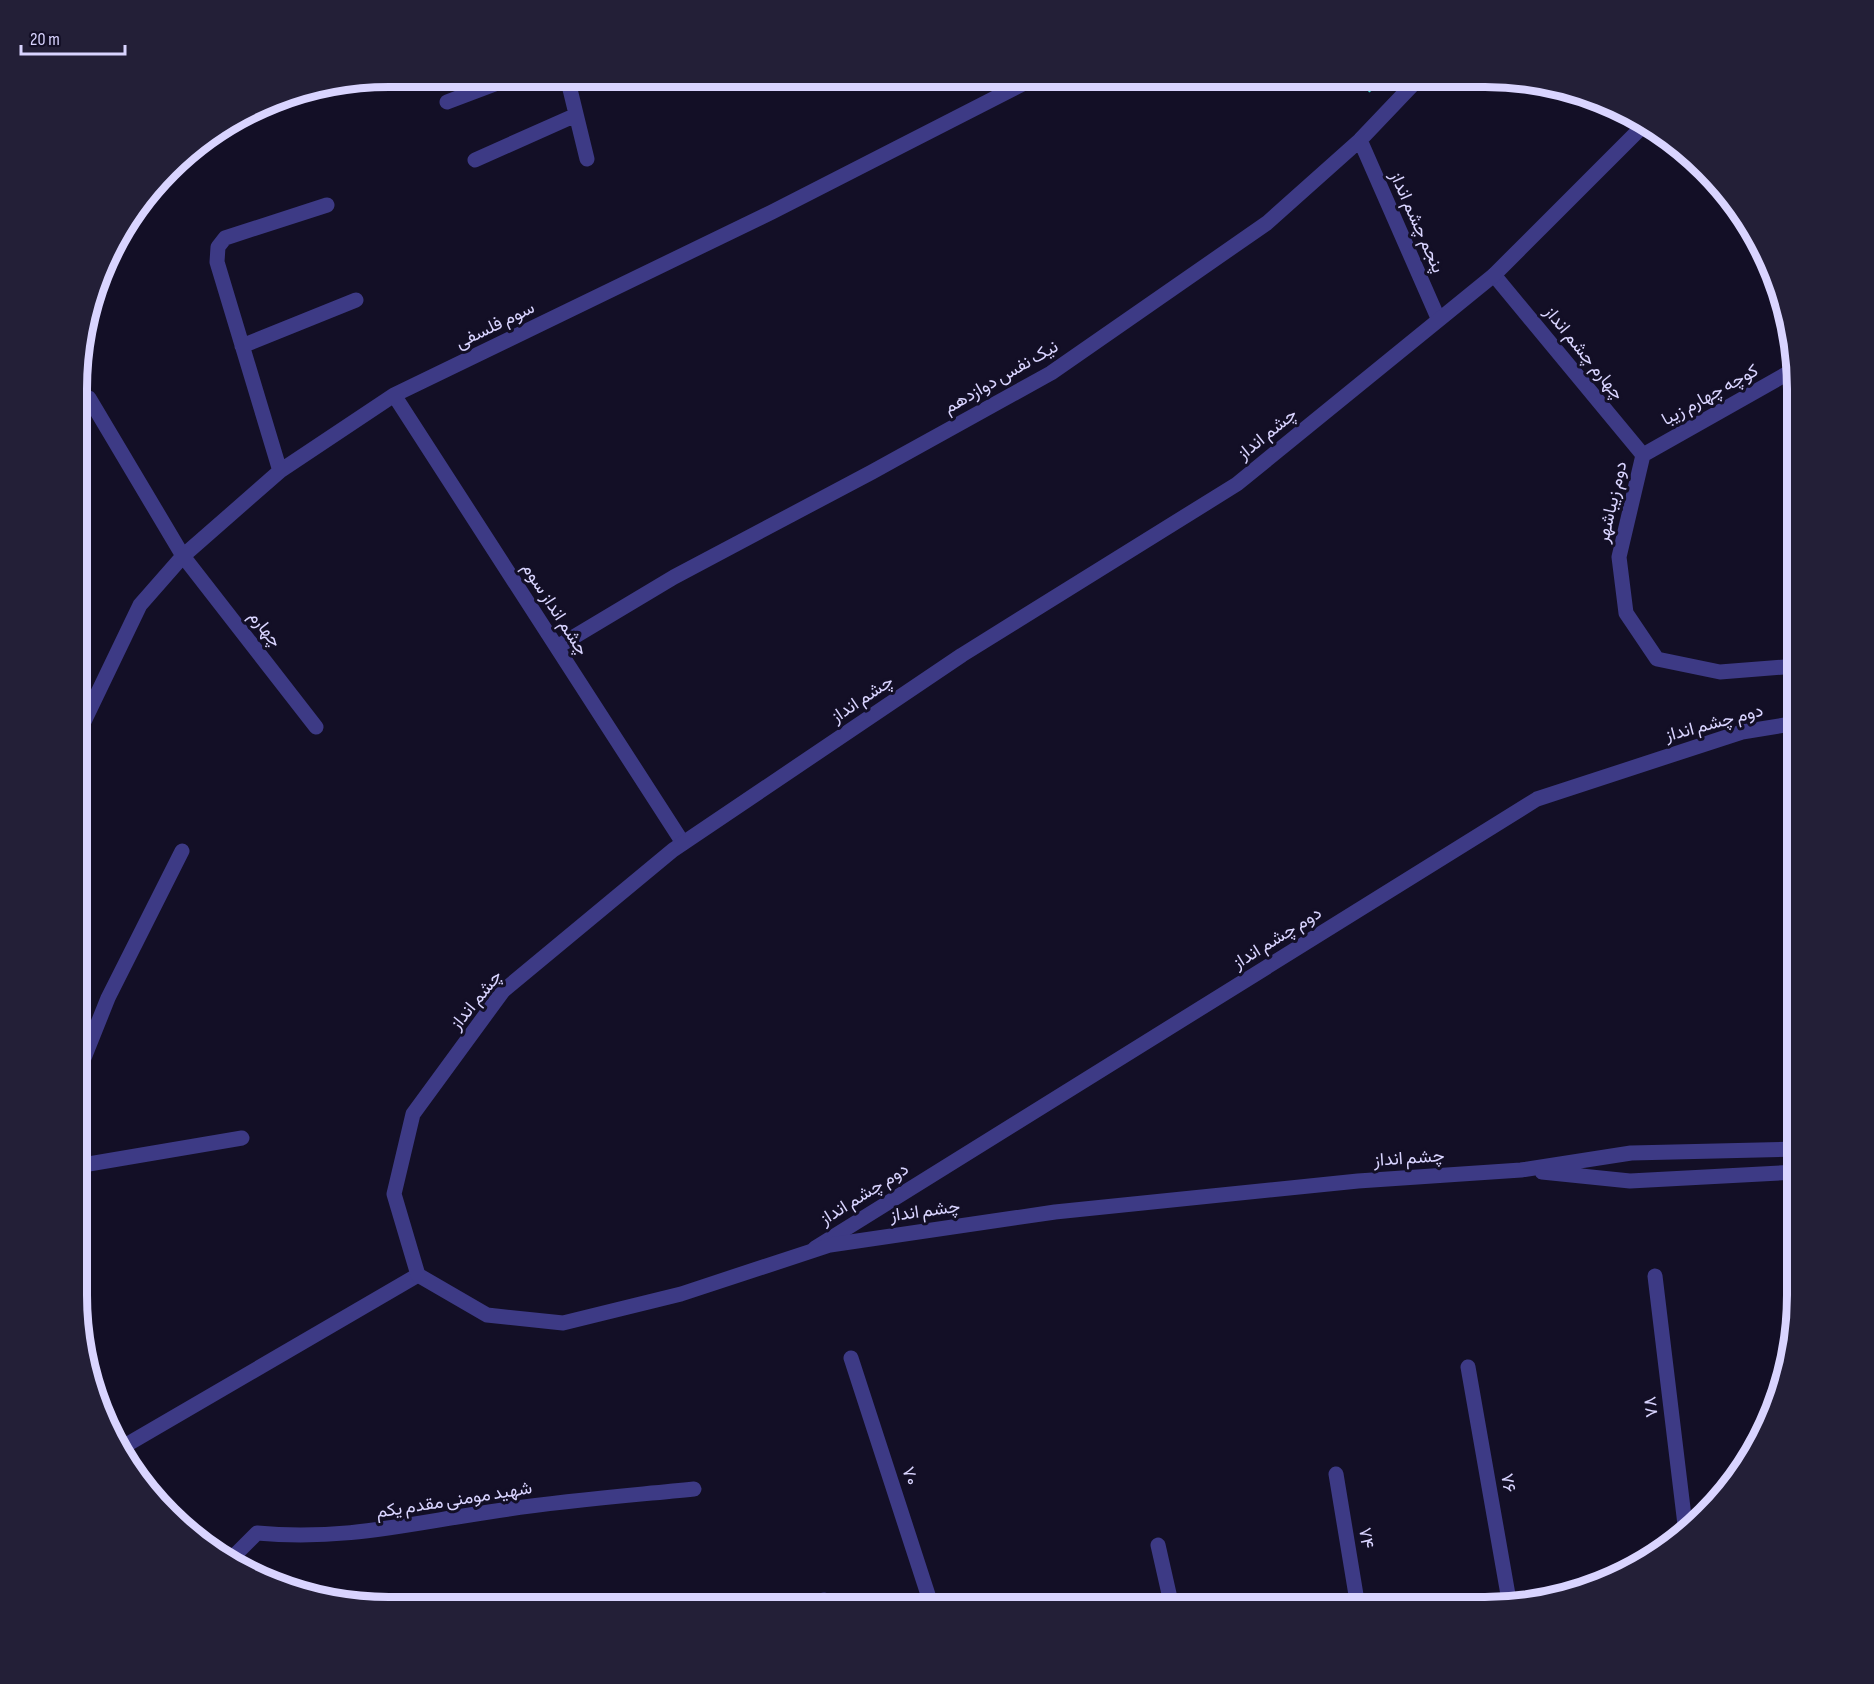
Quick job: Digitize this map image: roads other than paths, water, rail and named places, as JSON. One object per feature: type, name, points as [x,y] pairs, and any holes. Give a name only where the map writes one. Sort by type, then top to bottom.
[{"type":"street","points":[[447,102],[487,87]]},
{"type":"street","points":[[569,87],[587,159]]},
{"type":"street","name":"سوم فلسفی","points":[[87,715],[140,604],[183,556],[280,471],[394,395],[772,212],[1016,87]]},
{"type":"street","name":"نیک نفس دوازدهم","points":[[557,647],[674,577],[872,472],[1051,373],[1267,223],[1360,140],[1410,87]]},
{"type":"street","points":[[475,159],[576,115]]},
{"type":"street","name":"چشم انداز","points":[[1640,129],[1494,275],[1438,318],[1237,484],[962,655],[683,843],[503,991],[413,1114],[394,1194],[418,1275],[487,1315],[563,1323],[681,1294],[830,1245],[1055,1212],[1358,1182],[1521,1170],[1631,1153],[1787,1149]]},
{"type":"street","name":"پنجم چشم انداز","points":[[1360,140],[1438,318]]},
{"type":"street","points":[[280,471],[217,262],[218,248],[225,238],[327,205]]},
{"type":"street","name":"چهارم چشم انداز","points":[[1494,275],[1643,455]]},
{"type":"street","points":[[242,346],[356,300]]},
{"type":"street","name":"کوچه چهارم زیبا","points":[[1643,455],[1786,374]]},
{"type":"street","name":"چشم انداز سوم","points":[[394,395],[683,843]]},
{"type":"street","name":"چهارم","points":[[89,398],[183,556],[316,726]]},
{"type":"street","name":"دوم زیباشهر","points":[[1643,455],[1619,557],[1626,613],[1657,659],[1720,672],[1787,667]]},
{"type":"street","name":"دوم چشم انداز","points":[[806,1253],[1538,799],[1742,732],[1787,725]]},
{"type":"street","points":[[87,1050],[108,998],[182,851]]},
{"type":"street","points":[[87,1164],[242,1138]]},
{"type":"street","name":"چشم انداز","points":[[1521,1170],[1630,1180],[1787,1172]]},
{"type":"street","points":[[126,1445],[418,1275]]},
{"type":"street","name":"۷۸","points":[[1655,1276],[1685,1521]]},
{"type":"street","name":"۷۰","points":[[851,1358],[929,1597]]},
{"type":"street","name":"۷۶","points":[[1468,1367],[1507,1596]]},
{"type":"street","name":"۷۴","points":[[1336,1474],[1356,1597]]},
{"type":"street","name":"شهید مومنی مقدم یکم","points":[[235,1555],[257,1533],[291,1536],[369,1533],[490,1511],[694,1489]]},
{"type":"street","points":[[1158,1545],[1170,1597]]}]
